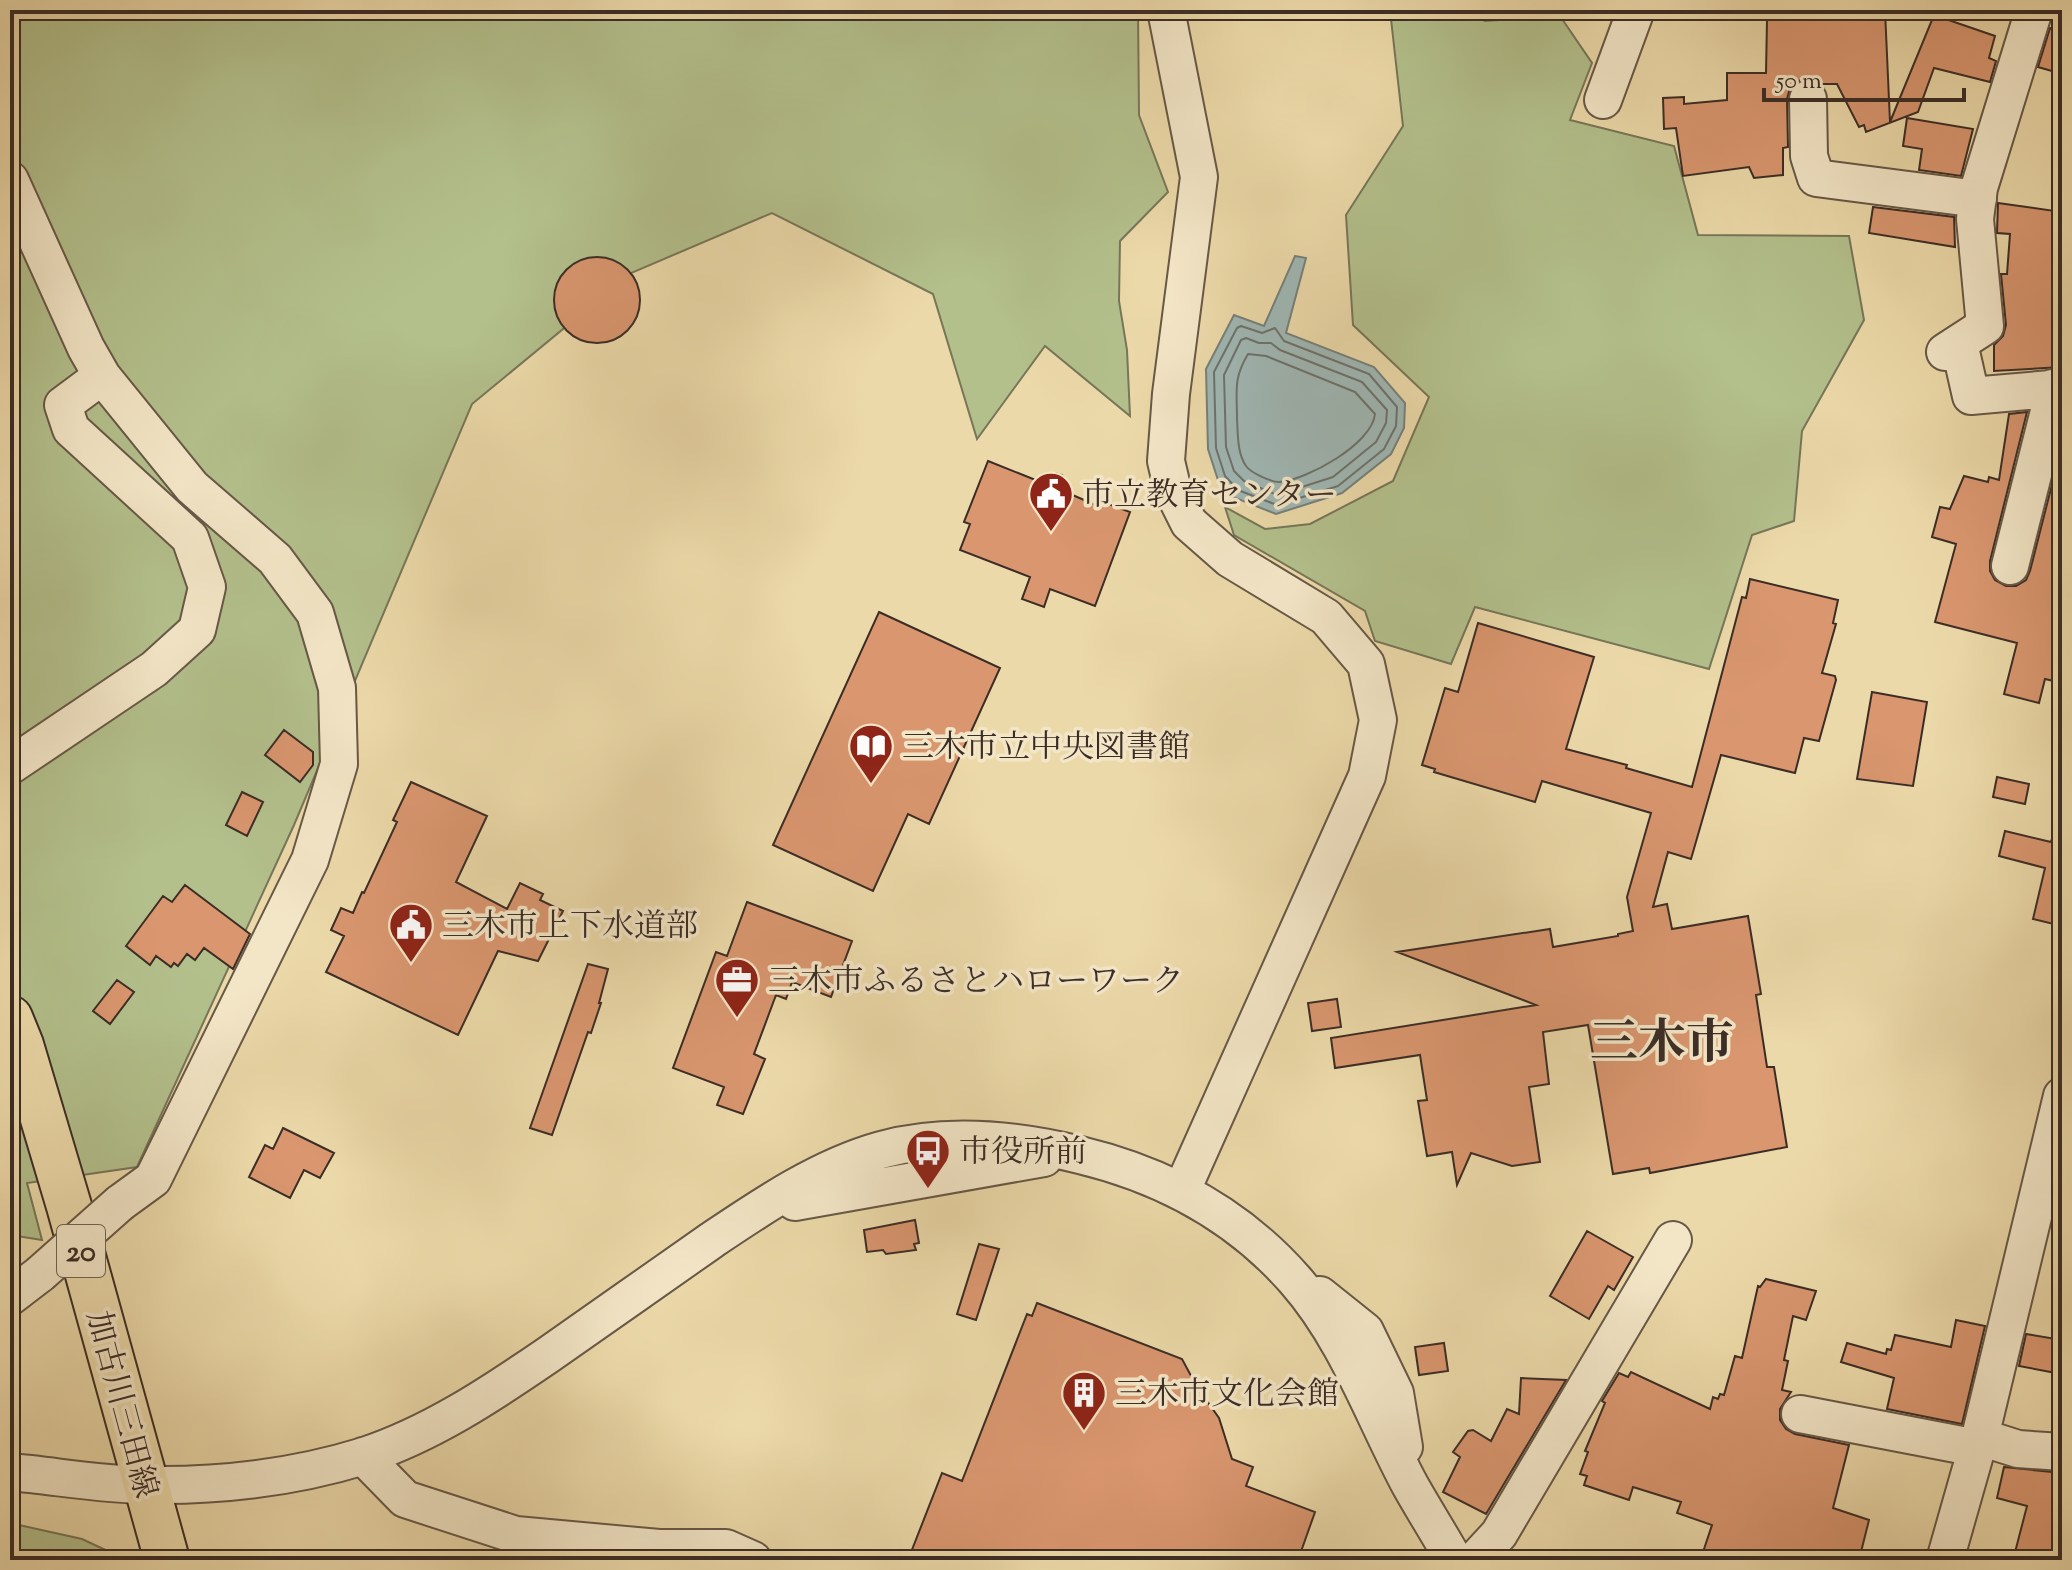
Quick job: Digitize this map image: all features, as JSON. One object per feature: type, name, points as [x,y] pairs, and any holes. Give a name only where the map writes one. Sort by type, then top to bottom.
[{"type":"main road","name":"加古川三田線","points":[[10,1018],[21,1045],[69,1206],[167,1560]]},
{"type":"street","points":[[1166,10],[1199,177],[1171,394],[1166,461],[1173,491],[1189,523],[1230,559],[1326,617],[1366,664],[1378,720],[1367,776],[1182,1190]]},
{"type":"street","points":[[1603,100],[1636,10]]},
{"type":"street","points":[[2034,10],[1978,199],[1975,219],[1985,326],[1952,348],[1971,396],[2057,388]]},
{"type":"street","points":[[1808,99],[1809,156],[1816,178],[1978,199]]},
{"type":"street","points":[[10,180],[86,348],[102,376],[192,487],[275,559],[315,613],[337,688],[339,764],[310,860],[153,1179],[120,1203],[10,1297]]},
{"type":"street","points":[[10,766],[154,669],[197,630],[201,615],[207,587],[190,538],[71,429],[63,405],[102,376]]},
{"type":"street","points":[[2010,566],[2057,388]]},
{"type":"street","points":[[1945,1560],[1978,1443],[2062,1096]]},
{"type":"street","points":[[10,1472],[144,1485],[207,1484],[278,1476],[363,1456],[404,1440],[498,1389],[756,1210],[848,1162],[883,1150],[947,1139],[1019,1141],[1132,1170],[1182,1190],[1261,1244],[1298,1283],[1329,1327],[1410,1485],[1454,1560]]},
{"type":"street","points":[[1475,1560],[1499,1534],[1673,1240]]},
{"type":"street","points":[[1800,1414],[2018,1449],[2062,1452]]},
{"type":"street","points":[[363,1456],[405,1499],[516,1535],[659,1548],[726,1548],[753,1560]]},
{"type":"green space","points":[[10,10],[1138,10],[1139,115],[1168,192],[1120,241],[1119,301],[1127,350],[1130,416],[1045,346],[977,439],[933,294],[772,213],[631,273],[472,404],[294,825],[137,1167],[27,1183],[42,1240],[10,1235]]},
{"type":"green space","points":[[1390,10],[1463,10],[1485,21],[1560,16],[1592,63],[1570,120],[1674,146],[1698,235],[1849,236],[1864,320],[1802,431],[1794,521],[1752,535],[1709,669],[1475,607],[1451,664],[1375,641],[1365,611],[1234,535],[1225,507],[1265,529],[1310,524],[1393,481],[1429,397],[1353,325],[1346,215],[1403,126]]},
{"type":"green space","points":[[10,1523],[82,1539],[127,1560],[10,1560]]},
{"type":"water","points":[[1295,256],[1306,258],[1286,333],[1374,367],[1405,403],[1404,428],[1391,454],[1342,493],[1276,514],[1233,497],[1218,480],[1208,449],[1206,369],[1234,315],[1264,326]]},
{"type":"building","points":[[1773,10],[1885,10],[1890,122],[1934,15],[1995,36],[1989,58],[1996,61],[1990,82],[1934,68],[1918,112],[1866,132],[1864,125],[1859,127],[1837,84],[1822,84],[1808,78],[1798,81],[1790,88],[1787,99],[1788,147],[1783,148],[1783,175],[1754,178],[1749,167],[1683,176],[1676,128],[1664,129],[1663,98],[1684,97],[1684,104],[1727,100],[1727,73],[1766,73],[1767,20],[1773,20]]},
{"type":"building","points":[[2050,28],[2062,32],[2062,74],[2038,67]]},
{"type":"building","points":[[1907,118],[1973,129],[1961,176],[1919,170],[1922,149],[1903,146]]},
{"type":"building","points":[[1998,203],[2055,211],[2053,223],[2062,224],[2059,320],[2062,367],[1994,371],[1994,345],[2003,336],[2006,325],[2001,274],[2007,274],[2010,234],[1997,233]]},
{"type":"building","points":[[1873,207],[1954,217],[1955,247],[1869,233]]},
{"type":"building","points":[[597,257],[613,261],[627,270],[636,284],[640,300],[636,316],[627,330],[613,339],[597,343],[581,339],[567,330],[558,316],[554,300],[558,284],[567,270],[581,261]]},
{"type":"building","points":[[2027,412],[1990,571],[1995,580],[2006,586],[2016,586],[2026,580],[2062,445],[2062,683],[2045,679],[2039,703],[2004,694],[2017,643],[1935,622],[1956,544],[1932,537],[1940,507],[1950,509],[1964,476],[1988,482],[1989,477],[1999,480],[2009,414]]},
{"type":"building","points":[[988,461],[1043,483],[1055,473],[1062,475],[1068,483],[1068,493],[1100,507],[1103,502],[1130,512],[1095,606],[1050,589],[1044,607],[1022,599],[1030,577],[960,550],[970,524],[964,522]]},
{"type":"building","points":[[1750,579],[1838,600],[1833,623],[1836,624],[1822,673],[1835,676],[1836,680],[1819,741],[1804,738],[1795,773],[1721,755],[1691,859],[1668,852],[1653,907],[1667,904],[1672,929],[1748,916],[1761,994],[1756,995],[1767,1067],[1774,1067],[1787,1147],[1650,1173],[1649,1168],[1613,1174],[1588,1025],[1543,1032],[1549,1084],[1529,1087],[1540,1162],[1512,1166],[1471,1153],[1457,1185],[1452,1152],[1427,1156],[1418,1101],[1427,1100],[1420,1055],[1335,1068],[1331,1038],[1536,1005],[1397,952],[1550,929],[1553,947],[1633,931],[1627,897],[1651,813],[1542,781],[1535,802],[1434,772],[1435,769],[1422,765],[1445,688],[1458,692],[1478,623],[1594,657],[1566,749],[1692,787],[1742,597],[1746,598]]},
{"type":"building","points":[[879,612],[1000,668],[929,824],[908,814],[873,891],[773,845]]},
{"type":"building","points":[[1872,692],[1927,702],[1913,786],[1857,779]]},
{"type":"building","points":[[284,730],[313,752],[313,765],[300,782],[265,755]]},
{"type":"building","points":[[1997,777],[2029,784],[2025,804],[1993,797]]},
{"type":"building","points":[[411,782],[487,816],[456,882],[507,909],[520,883],[543,894],[540,900],[563,911],[538,961],[498,951],[458,1035],[326,972],[344,936],[331,930],[341,908],[353,913],[364,893],[397,822],[393,820]]},
{"type":"building","points":[[242,792],[263,802],[247,836],[226,825]]},
{"type":"building","points":[[2005,831],[2051,842],[2054,832],[2062,833],[2062,926],[2033,919],[2045,868],[1999,856]]},
{"type":"building","points":[[185,885],[250,934],[233,969],[204,948],[195,960],[187,954],[178,966],[174,963],[171,967],[156,956],[150,965],[126,946],[163,896],[172,902]]},
{"type":"building","points":[[747,902],[852,941],[831,997],[792,982],[786,999],[776,995],[754,1054],[765,1059],[743,1114],[717,1105],[724,1087],[673,1068],[716,952],[727,956]]},
{"type":"building","points":[[588,964],[608,969],[601,1003],[552,1135],[530,1128]]},
{"type":"building","points":[[117,980],[134,992],[110,1024],[93,1011]]},
{"type":"building","points":[[1337,999],[1341,1027],[1312,1031],[1308,1003]]},
{"type":"building","points":[[283,1128],[334,1153],[320,1178],[304,1170],[290,1198],[249,1177],[265,1145],[273,1149]]},
{"type":"building","points":[[915,1220],[919,1243],[914,1244],[916,1250],[886,1254],[883,1250],[867,1252],[864,1230]]},
{"type":"building","points":[[1587,1231],[1633,1257],[1614,1290],[1608,1286],[1589,1319],[1550,1296]]},
{"type":"building","points":[[979,1244],[999,1249],[976,1320],[957,1314]]},
{"type":"building","points":[[1766,1279],[1816,1291],[1806,1320],[1793,1316],[1784,1360],[1788,1361],[1782,1390],[1791,1392],[1780,1409],[1780,1420],[1786,1429],[1795,1434],[1849,1445],[1833,1508],[1869,1520],[1859,1560],[1730,1560],[1703,1552],[1712,1525],[1677,1513],[1681,1502],[1633,1487],[1629,1500],[1584,1485],[1587,1476],[1580,1474],[1588,1452],[1585,1451],[1605,1403],[1602,1401],[1619,1373],[1628,1377],[1631,1372],[1710,1409],[1713,1397],[1718,1399],[1720,1394],[1724,1395],[1735,1356],[1742,1358],[1758,1286]]},
{"type":"building","name":"三木市文化会館","points":[[1037,1303],[1182,1359],[1219,1418],[1232,1459],[1253,1467],[1246,1486],[1315,1512],[1298,1560],[1151,1560],[1134,1553],[1131,1560],[908,1560],[942,1473],[962,1481],[1027,1314],[1032,1316]]},
{"type":"building","points":[[1956,1320],[1985,1326],[1962,1424],[1887,1409],[1894,1378],[1841,1362],[1847,1343],[1886,1354],[1887,1349],[1891,1350],[1895,1335],[1951,1347]]},
{"type":"building","points":[[2026,1334],[2056,1339],[2053,1346],[2060,1349],[2056,1373],[2019,1366]]},
{"type":"building","points":[[1444,1343],[1448,1371],[1419,1375],[1415,1347]]},
{"type":"building","points":[[1521,1378],[1566,1380],[1486,1514],[1443,1492],[1460,1457],[1453,1452],[1468,1431],[1473,1430],[1491,1441],[1507,1409],[1519,1414]]},
{"type":"building","points":[[2004,1467],[2062,1473],[2062,1531],[2055,1560],[2013,1560],[2027,1506],[1997,1498]]},
{"type":"place","name":"市立教育センター","points":[[1051,533]]},
{"type":"place","name":"三木市立中央図書館","points":[[871,785]]},
{"type":"place","name":"三木市上下水道部","points":[[411,964]]},
{"type":"place","name":"三木市ふるさとハローワーク","points":[[737,1019]]},
{"type":"place","name":"市役所前","points":[[928,1190]]},
{"type":"place","name":"三木市文化会館","points":[[1084,1432]]},
{"type":"district","name":"三木市","points":[[1662,1041]]}]
